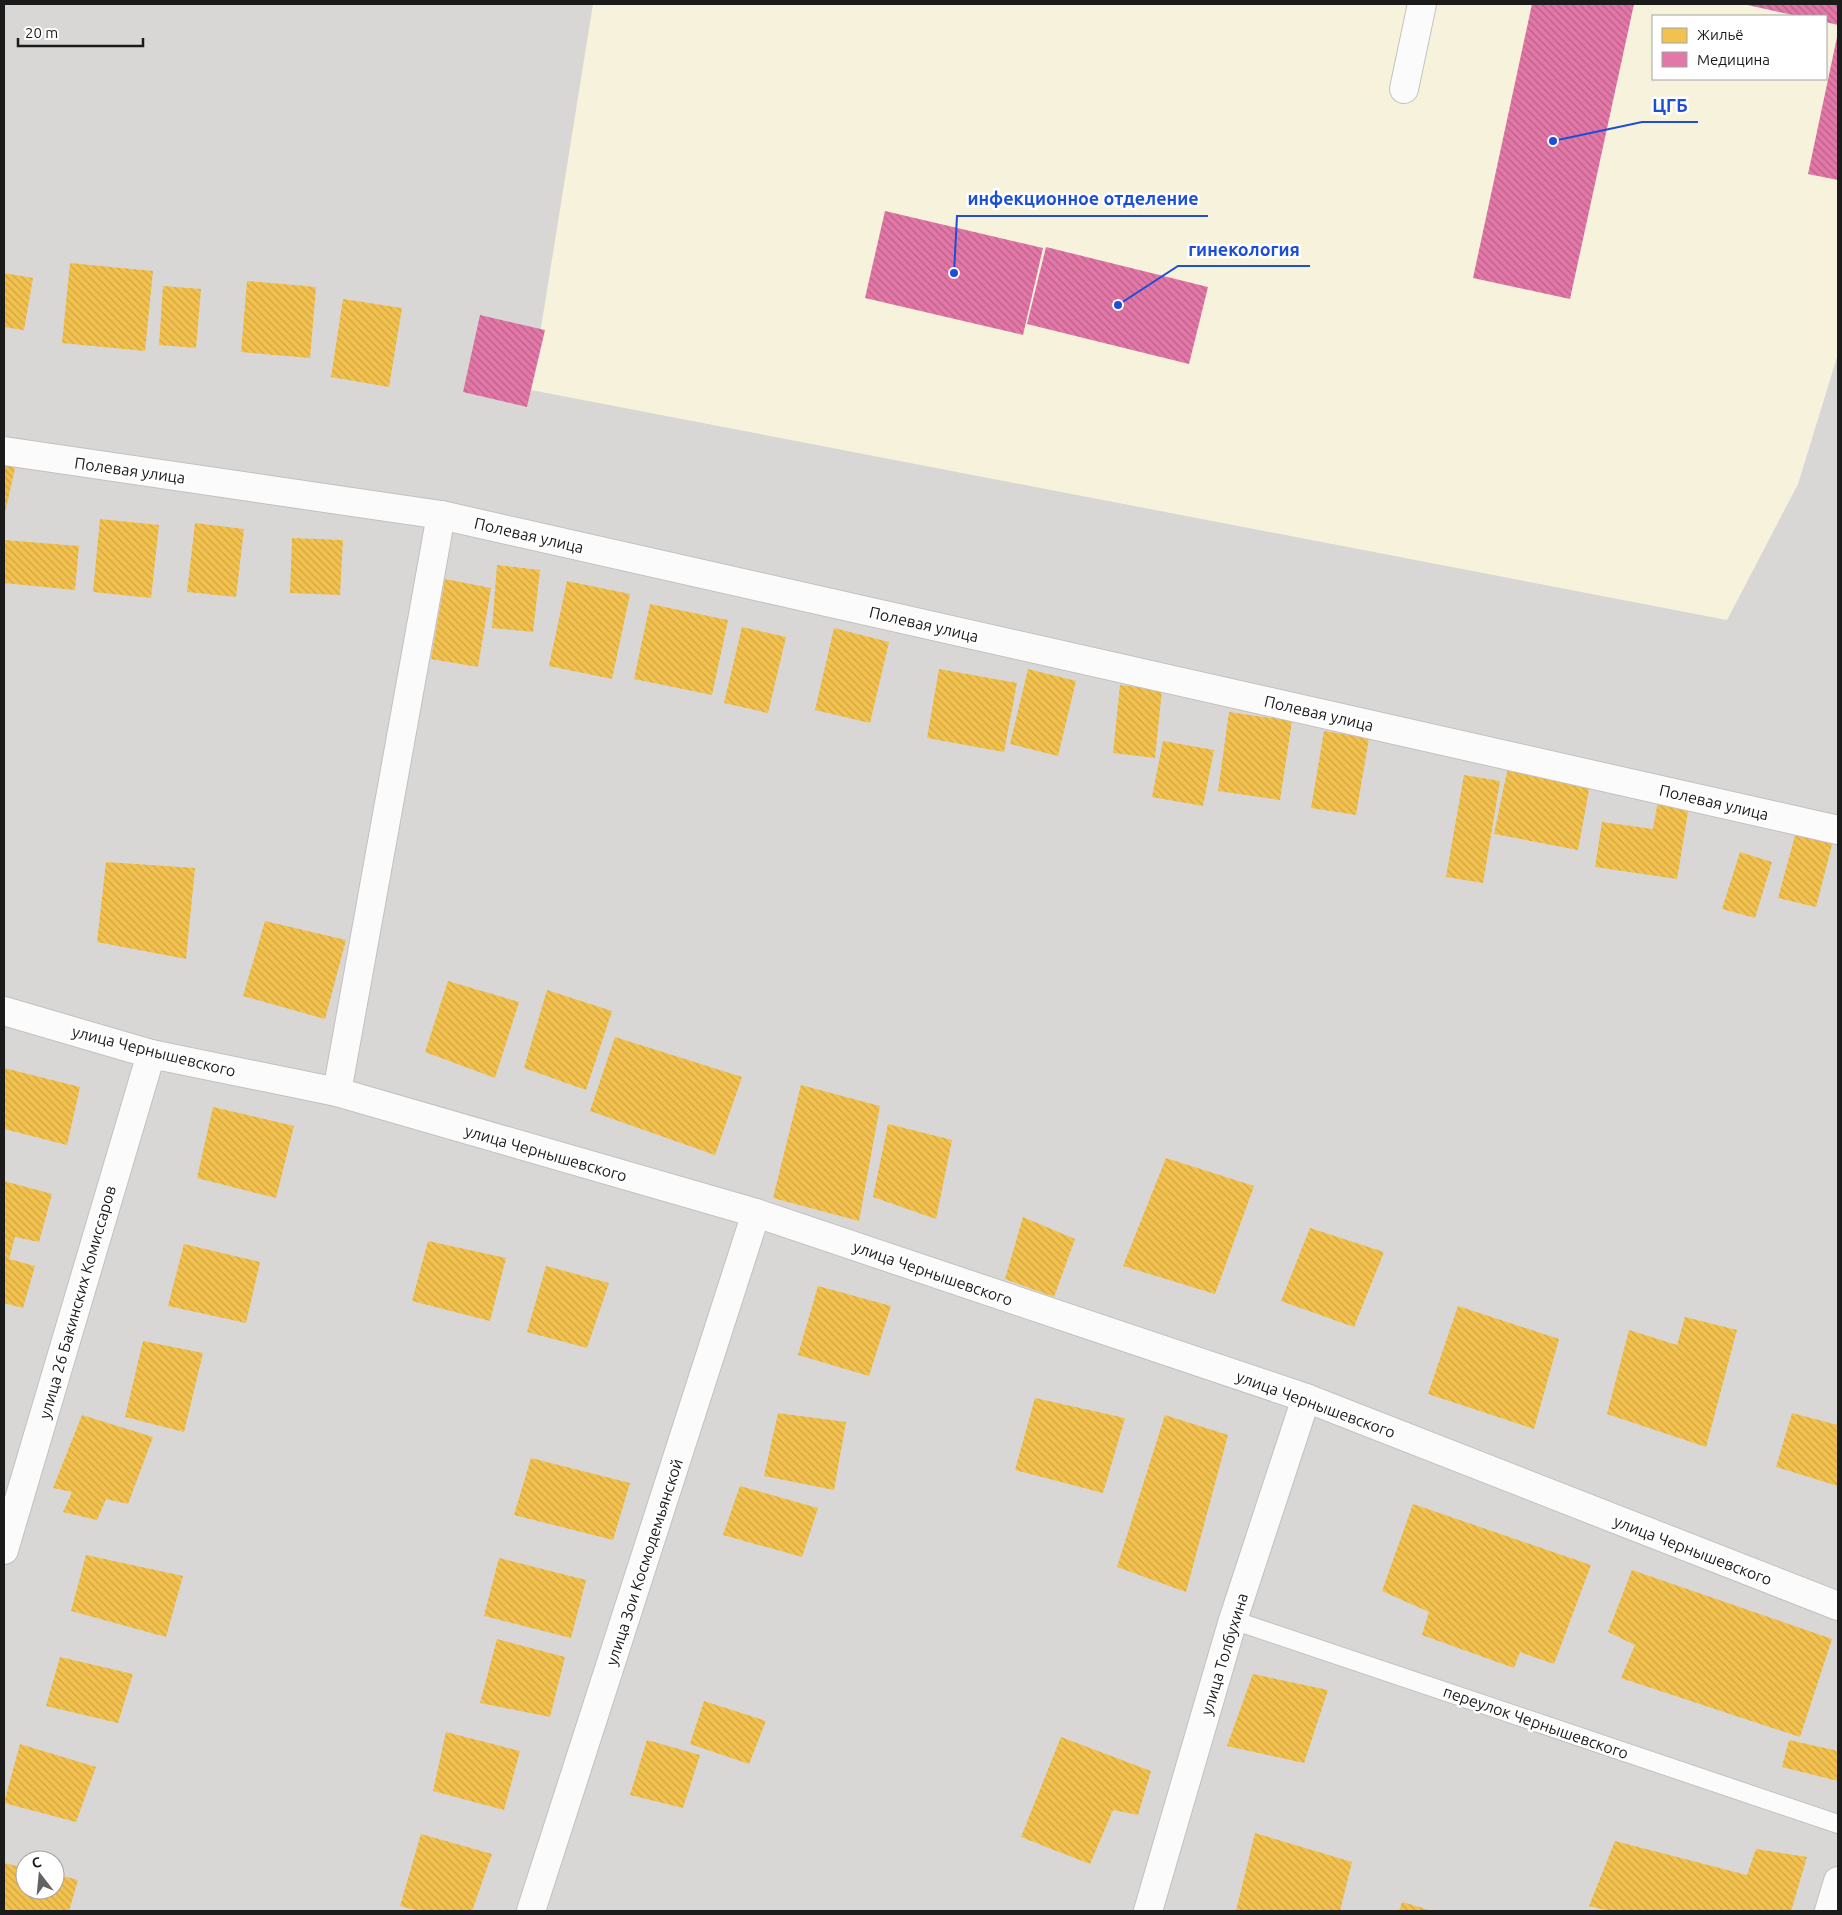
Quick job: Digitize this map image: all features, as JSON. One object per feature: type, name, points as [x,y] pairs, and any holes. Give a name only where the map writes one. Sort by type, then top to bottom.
[{"type":"street","points":[[1404,89],[1422,4]]},
{"type":"street","name":"Полевая улица","points":[[4,451],[442,515],[1838,830]]},
{"type":"street","points":[[337,1092],[442,515]]},
{"type":"street","name":"улица Чернышевского","points":[[4,1011],[151,1054],[337,1092],[756,1213],[1306,1398],[1838,1606]]},
{"type":"street","name":"улица 26 Бакинских Комиссаров","points":[[4,1550],[151,1054]]},
{"type":"street","name":"улица Зои Космодемьянской","points":[[532,1911],[756,1213]]},
{"type":"street","name":"улица Толбухина","points":[[1148,1911],[1233,1620],[1306,1398]]},
{"type":"street","points":[[1829,1911],[1838,1882]]},
{"type":"lane","name":"переулок Чернышевского","points":[[1233,1620],[1838,1824]]},
{"type":"shaded area","points":[[4,4],[1838,4],[1838,1911],[4,1911]]},
{"type":"shaded area","points":[[593,4],[1838,4],[1838,354],[1798,484],[1727,620],[531,390]]},
{"type":"building: Жильё","points":[[70,263],[153,271],[145,351],[62,343]]},
{"type":"building: Жильё","points":[[4,273],[33,278],[24,330],[4,327]]},
{"type":"building: Жильё","points":[[247,281],[316,287],[310,358],[241,352]]},
{"type":"building: Жильё","points":[[163,286],[201,289],[196,348],[159,345]]},
{"type":"building: Жильё","points":[[343,299],[402,308],[389,387],[331,377]]},
{"type":"building: Жильё","points":[[4,462],[16,464],[5,513],[4,513]]},
{"type":"building: Жильё","points":[[100,519],[159,525],[151,598],[93,592]]},
{"type":"building: Жильё","points":[[195,523],[244,529],[236,597],[187,592]]},
{"type":"building: Жильё","points":[[292,538],[343,540],[340,595],[290,593]]},
{"type":"building: Жильё","points":[[4,540],[79,546],[75,590],[4,583]]},
{"type":"building: Жильё","points":[[497,565],[540,570],[533,632],[492,628]]},
{"type":"building: Жильё","points":[[445,579],[491,588],[478,667],[431,659]]},
{"type":"building: Жильё","points":[[567,581],[630,594],[612,679],[549,666]]},
{"type":"building: Жильё","points":[[650,604],[728,620],[712,695],[634,679]]},
{"type":"building: Жильё","points":[[742,627],[786,637],[768,713],[724,703]]},
{"type":"building: Жильё","points":[[834,628],[889,642],[870,723],[815,710]]},
{"type":"building: Жильё","points":[[939,669],[1017,683],[1004,752],[927,738]]},
{"type":"building: Жильё","points":[[1028,669],[1076,681],[1058,756],[1010,744]]},
{"type":"building: Жильё","points":[[1120,685],[1162,690],[1155,758],[1113,753]]},
{"type":"building: Жильё","points":[[1229,712],[1292,721],[1280,800],[1218,791]]},
{"type":"building: Жильё","points":[[1324,731],[1369,738],[1356,815],[1311,808]]},
{"type":"building: Жильё","points":[[1163,741],[1214,750],[1203,806],[1152,797]]},
{"type":"building: Жильё","points":[[1508,767],[1590,785],[1578,850],[1494,834]]},
{"type":"building: Жильё","points":[[1464,775],[1500,781],[1483,883],[1446,877]]},
{"type":"building: Жильё","points":[[1658,801],[1689,806],[1677,879],[1595,867],[1602,822],[1653,829]]},
{"type":"building: Жильё","points":[[1796,832],[1833,841],[1816,907],[1778,898]]},
{"type":"building: Жильё","points":[[1740,852],[1772,862],[1755,918],[1722,909]]},
{"type":"building: Жильё","points":[[106,862],[195,868],[186,959],[97,942]]},
{"type":"building: Жильё","points":[[265,921],[346,940],[325,1019],[243,996]]},
{"type":"building: Жильё","points":[[448,981],[519,1002],[495,1078],[425,1052]]},
{"type":"building: Жильё","points":[[547,990],[612,1011],[586,1090],[524,1068]]},
{"type":"building: Жильё","points":[[615,1037],[742,1077],[715,1155],[590,1111]]},
{"type":"building: Жильё","points":[[4,1068],[80,1087],[67,1145],[4,1129]]},
{"type":"building: Жильё","points":[[801,1085],[880,1106],[859,1221],[773,1198]]},
{"type":"building: Жильё","points":[[213,1107],[294,1126],[276,1198],[197,1178]]},
{"type":"building: Жильё","points":[[888,1124],[952,1140],[936,1219],[873,1197]]},
{"type":"building: Жильё","points":[[1166,1158],[1254,1186],[1215,1294],[1123,1266]]},
{"type":"building: Жильё","points":[[4,1181],[52,1194],[39,1242],[15,1237],[9,1259],[35,1266],[23,1308],[4,1303]]},
{"type":"building: Жильё","points":[[1023,1217],[1075,1239],[1054,1297],[1005,1279]]},
{"type":"building: Жильё","points":[[1310,1228],[1384,1252],[1354,1327],[1281,1301]]},
{"type":"building: Жильё","points":[[428,1241],[506,1258],[490,1321],[412,1301]]},
{"type":"building: Жильё","points":[[184,1244],[260,1262],[246,1323],[168,1306]]},
{"type":"building: Жильё","points":[[546,1266],[609,1283],[587,1348],[527,1332]]},
{"type":"building: Жильё","points":[[818,1286],[891,1306],[869,1376],[798,1355]]},
{"type":"building: Жильё","points":[[1458,1306],[1559,1339],[1534,1429],[1428,1394]]},
{"type":"building: Жильё","points":[[1685,1317],[1737,1330],[1706,1447],[1607,1414],[1629,1330],[1677,1345]]},
{"type":"building: Жильё","points":[[143,1341],[203,1353],[184,1432],[125,1417]]},
{"type":"building: Жильё","points":[[1035,1398],[1125,1418],[1103,1493],[1015,1470]]},
{"type":"building: Жильё","points":[[778,1413],[846,1422],[834,1490],[764,1476]]},
{"type":"building: Жильё","points":[[1792,1413],[1838,1425],[1838,1486],[1776,1467]]},
{"type":"building: Жильё","points":[[82,1415],[153,1437],[128,1504],[106,1499],[97,1520],[63,1512],[72,1492],[53,1488]]},
{"type":"building: Жильё","points":[[1165,1415],[1228,1435],[1186,1592],[1117,1567]]},
{"type":"building: Жильё","points":[[531,1458],[630,1483],[613,1540],[514,1515]]},
{"type":"building: Жильё","points":[[740,1486],[818,1508],[802,1557],[723,1535]]},
{"type":"building: Жильё","points":[[1413,1504],[1591,1565],[1554,1664],[1520,1652],[1514,1668],[1422,1635],[1429,1612],[1382,1591]]},
{"type":"building: Жильё","points":[[86,1555],[183,1576],[166,1637],[71,1611]]},
{"type":"building: Жильё","points":[[499,1558],[586,1580],[571,1638],[484,1616]]},
{"type":"building: Жильё","points":[[1632,1570],[1832,1639],[1800,1737],[1621,1678],[1635,1645],[1608,1632]]},
{"type":"building: Жильё","points":[[497,1639],[565,1657],[550,1717],[480,1703]]},
{"type":"building: Жильё","points":[[60,1657],[133,1674],[118,1723],[46,1706]]},
{"type":"building: Жильё","points":[[1253,1674],[1328,1690],[1304,1763],[1227,1746]]},
{"type":"building: Жильё","points":[[704,1701],[766,1721],[749,1764],[690,1744]]},
{"type":"building: Жильё","points":[[446,1732],[520,1751],[504,1810],[433,1791]]},
{"type":"building: Жильё","points":[[1061,1737],[1151,1771],[1138,1815],[1113,1810],[1090,1864],[1021,1837]]},
{"type":"building: Жильё","points":[[647,1740],[700,1755],[683,1808],[630,1795]]},
{"type":"building: Жильё","points":[[1789,1740],[1838,1751],[1838,1781],[1782,1767]]},
{"type":"building: Жильё","points":[[20,1744],[96,1767],[76,1822],[4,1803]]},
{"type":"building: Жильё","points":[[1255,1833],[1352,1862],[1340,1911],[1236,1911]]},
{"type":"building: Жильё","points":[[421,1834],[492,1854],[472,1911],[419,1911],[400,1906]]},
{"type":"building: Жильё","points":[[1615,1841],[1747,1875],[1756,1849],[1807,1857],[1791,1911],[1610,1911],[1589,1906]]},
{"type":"building: Жильё","points":[[4,1863],[15,1866],[15,1900],[65,1900],[65,1877],[78,1880],[69,1911],[4,1911]]},
{"type":"building: Жильё","points":[[1402,1902],[1433,1911],[1399,1911]]},
{"type":"building: Медицина","points":[[1532,4],[1634,4],[1570,299],[1473,278]]},
{"type":"building: Медицина","points":[[1743,4],[1838,4],[1838,25],[1827,22],[1827,15],[1792,15]]},
{"type":"building: Медицина","points":[[1838,37],[1838,180],[1808,174]]},
{"type":"building: Медицина","points":[[885,211],[1043,248],[1023,335],[865,298]]},
{"type":"building: Медицина","points":[[1046,247],[1208,287],[1189,364],[1027,324]]},
{"type":"building: Медицина","points":[[480,315],[545,330],[527,407],[463,392]]},
{"type":"place","name":"ЦГБ","points":[[1553,141]]},
{"type":"place","name":"инфекционное отделение","points":[[954,273]]},
{"type":"place","name":"гинекология","points":[[1118,305]]}]
